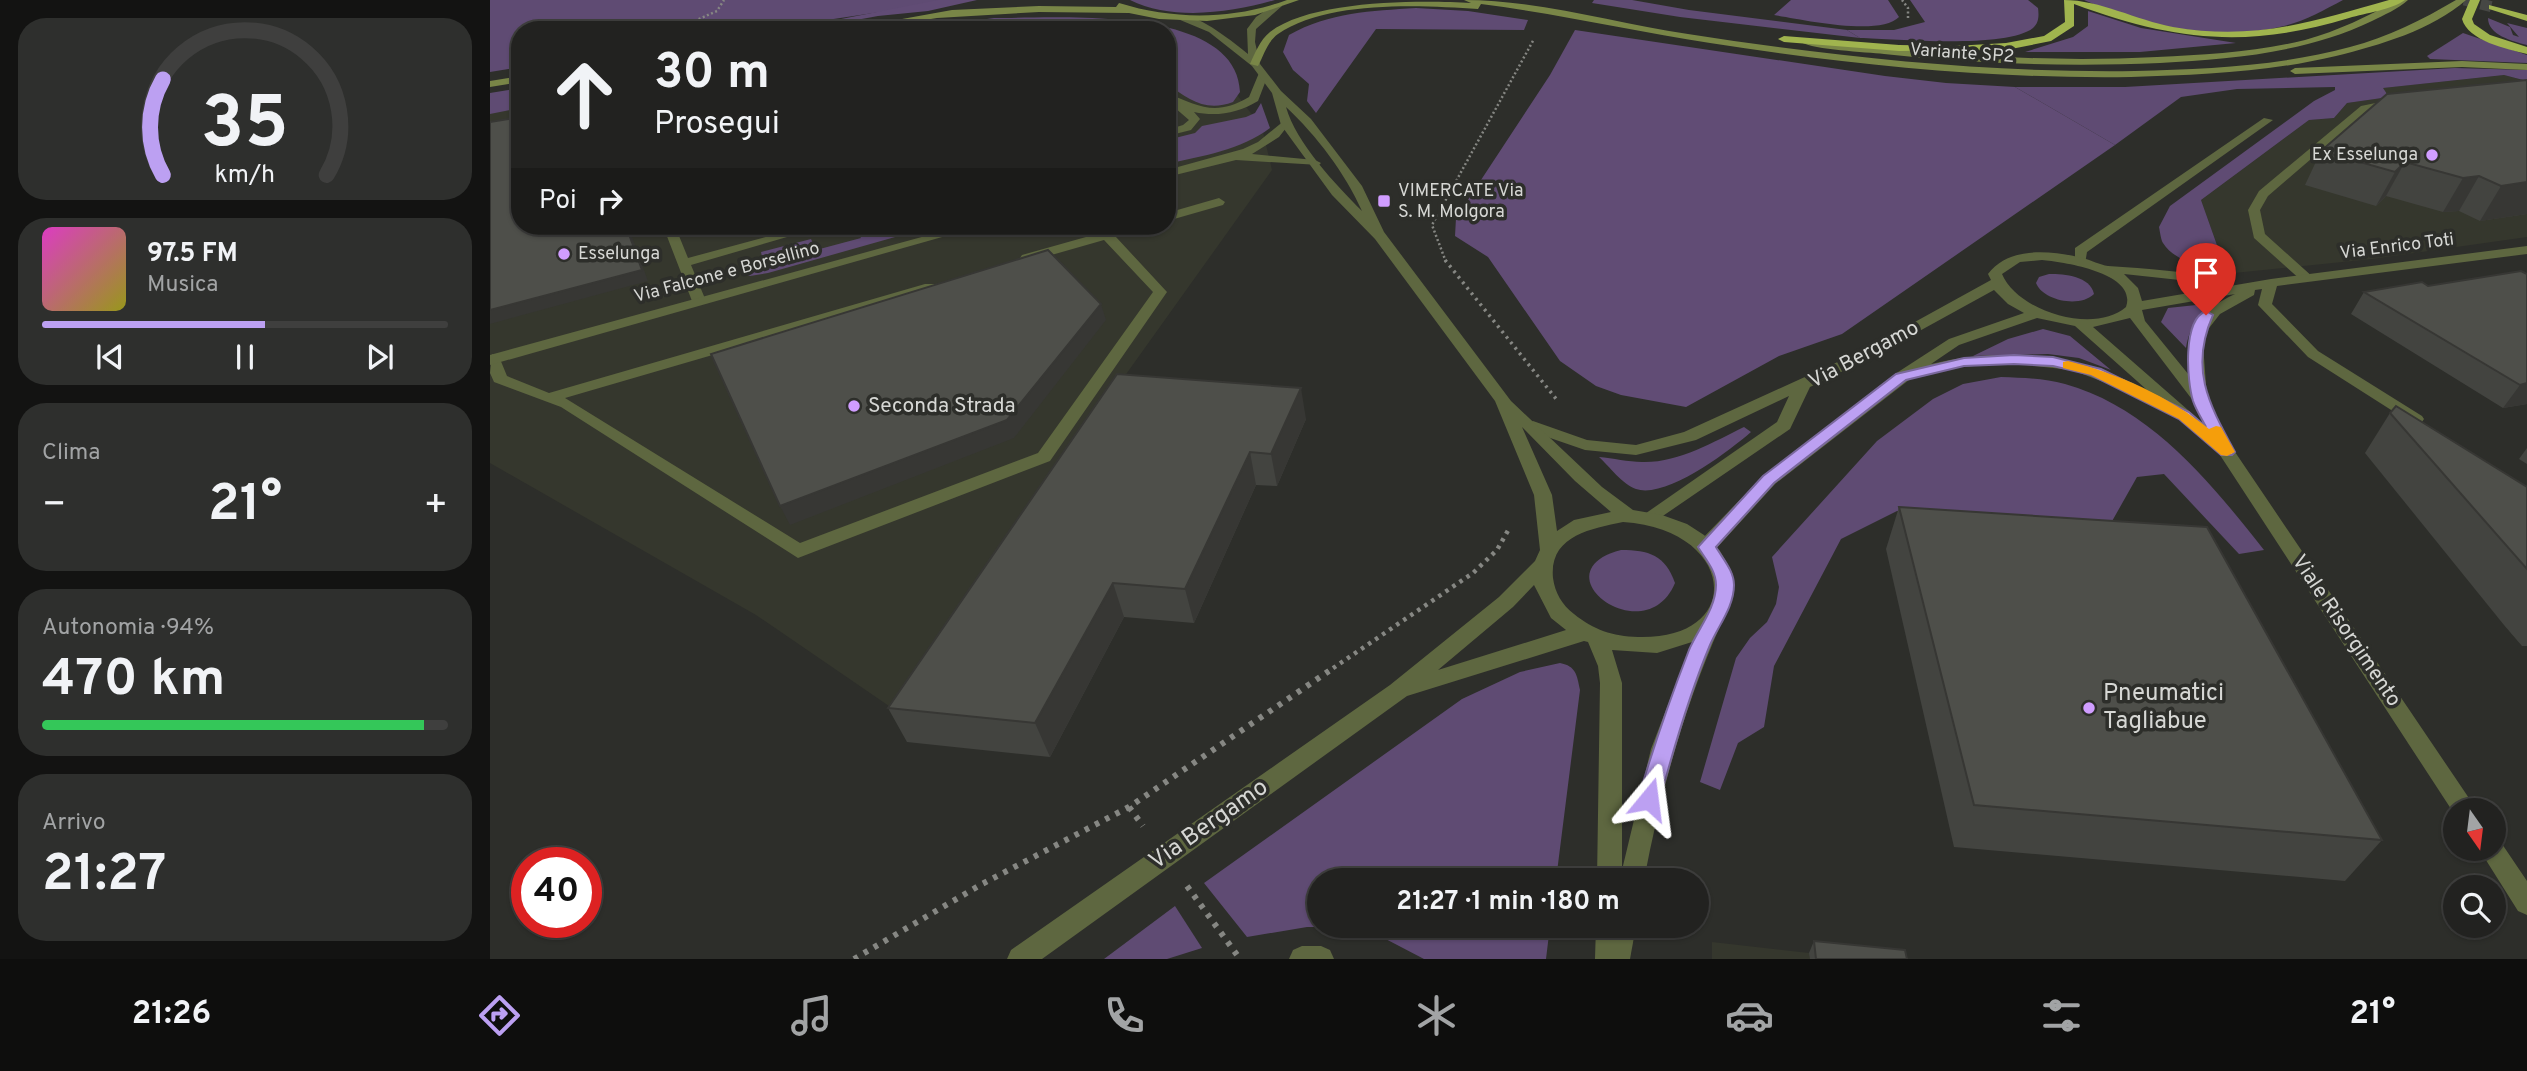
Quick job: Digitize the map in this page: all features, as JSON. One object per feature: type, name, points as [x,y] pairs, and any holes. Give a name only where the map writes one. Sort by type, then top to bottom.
[{"type":"highway","points":[[2071,0],[2150,27],[2190,34],[2226,35],[2287,30],[2402,0]]},
{"type":"highway","points":[[1784,40],[1919,49],[1977,49],[2020,45],[2048,38],[2069,25],[2074,18],[2071,0]]},
{"type":"highway","points":[[2474,0],[2467,19],[2469,26],[2486,37],[2527,51]]},
{"type":"highway","points":[[2493,7],[2527,17]]},
{"type":"main road","points":[[906,21],[1017,0]]},
{"type":"main road","points":[[1111,0],[1130,10]]},
{"type":"main road","points":[[940,16],[1039,9],[1130,10],[1177,17],[1236,15],[1303,0]]},
{"type":"main road","name":"Variante SP2","points":[[1468,0],[1527,7],[1603,23],[1873,63],[2012,74],[2210,71],[2317,58],[2395,36],[2462,0]]},
{"type":"main road","points":[[1528,0],[1678,24]]},
{"type":"main road","name":"Variante SP2","points":[[1771,38],[1895,53],[2019,61],[2117,62],[2204,58],[2304,42],[2369,20],[2402,0]]},
{"type":"main road","points":[[1255,64],[1263,46],[1283,27],[1324,12],[1362,6],[1441,3],[1603,23]]},
{"type":"main road","points":[[2123,74],[2462,64],[2527,67]]},
{"type":"main road","points":[[490,84],[511,80]]},
{"type":"street","points":[[1255,64],[1248,35],[1250,29],[1278,6]]},
{"type":"street","points":[[1177,17],[1212,30],[1255,64],[1277,93],[1307,121],[1358,189],[1380,236]]},
{"type":"street","points":[[1176,101],[1211,111],[1235,110],[1254,99],[1263,75]]},
{"type":"street","points":[[1277,93],[1285,123],[1336,192],[1380,236],[1503,401],[1533,426],[1599,494],[1638,517]]},
{"type":"street","points":[[2307,278],[2259,235],[2254,210],[2263,194],[2365,108],[2413,100]]},
{"type":"street","points":[[1176,104],[1195,119],[1187,128],[1176,131]]},
{"type":"street","points":[[2080,261],[2080,251],[2268,120]]},
{"type":"street","points":[[1176,172],[1229,158],[1273,137],[1285,123]]},
{"type":"street","points":[[1229,158],[1275,156],[1315,163]]},
{"type":"street","points":[[1176,214],[1219,202]]},
{"type":"street","points":[[674,235],[699,301]]},
{"type":"street","points":[[685,263],[787,235]]},
{"type":"street","name":"Via Falcone e Borsellino","points":[[491,359],[942,235]]},
{"type":"street","points":[[491,359],[500,379],[567,404],[798,551],[1044,457],[1160,292],[1107,235],[1010,263]]},
{"type":"street","name":"Via Enrico Toti","points":[[2079,322],[2114,320],[2134,307],[2271,283],[2527,250]]},
{"type":"street","points":[[2079,322],[2037,313],[2010,299],[1996,283],[1995,274],[2000,266],[2010,260],[2042,256],[2080,261],[2099,267]]},
{"type":"street","name":"Via Enrico Toti","points":[[2099,267],[2198,280],[2271,283]]},
{"type":"street","name":"Viale Risorgimento","points":[[2099,267],[2124,282],[2136,299],[2134,307],[2138,323],[2201,401],[2227,452],[2457,798]]},
{"type":"street","points":[[548,398],[949,281]]},
{"type":"street","name":"Via Bergamo","points":[[1638,517],[1784,425],[1803,384],[1869,353],[1996,283]]},
{"type":"street","points":[[2271,283],[2265,305],[2314,354],[2431,429]]},
{"type":"street","name":"Viale Risorgimento","points":[[2201,401],[2194,362],[2197,335],[2206,315],[2271,283]]},
{"type":"street","name":"Via Bergamo","points":[[1706,547],[1769,480],[1901,377],[1954,342],[2037,313]]},
{"type":"street","name":"Viale Risorgimento","points":[[2079,322],[2227,452]]},
{"type":"street","name":"Viale Risorgimento","points":[[1901,377],[1964,362],[2014,359],[2053,362],[2096,372],[2184,416]]},
{"type":"street","points":[[1533,426],[1585,445],[1636,450],[1690,436],[1803,384]]},
{"type":"street","points":[[1503,401],[1543,495],[1545,557],[1541,583],[1548,602],[1565,622],[1591,636],[1626,646],[1670,643],[1697,632],[1716,615]]},
{"type":"street","points":[[1545,557],[1563,535],[1581,524],[1606,517],[1638,517],[1680,528],[1706,547],[1721,567],[1725,580],[1723,600],[1700,645],[1670,729],[1642,822],[1634,868]]},
{"type":"street","name":"Via Bergamo","points":[[1020,959],[1398,691],[1506,601],[1545,557]]},
{"type":"street","points":[[1591,636],[1608,666],[1611,683],[1609,868]]},
{"type":"street","name":"Via Bergamo","points":[[1398,691],[1545,643],[1591,636]]},
{"type":"street","points":[[2499,861],[2527,903]]},
{"type":"street","points":[[1608,959],[1609,938]]},
{"type":"street","points":[[1617,959],[1621,938]]},
{"type":"street","points":[[1302,959],[1321,959]]},
{"type":"path","points":[[694,21],[717,11],[724,0]]},
{"type":"path","points":[[1902,0],[1908,8]]},
{"type":"path","points":[[1537,33],[1432,225],[1443,258],[1558,402]]},
{"type":"path","points":[[854,959],[982,884],[1129,807],[1473,573],[1497,550],[1512,519]]},
{"type":"shaded area","points":[[490,0],[960,0],[821,21],[511,21],[511,68],[490,72]]},
{"type":"shaded area","points":[[938,0],[977,0],[928,11],[831,21]]},
{"type":"shaded area","points":[[1130,0],[1275,0],[1221,11],[1183,13],[1146,7]]},
{"type":"shaded area","points":[[1594,0],[1632,0],[1847,30],[1860,38],[1680,17],[1592,3]]},
{"type":"shaded area","points":[[1791,0],[1888,0],[1899,17],[1889,23],[1858,26],[1774,15]]},
{"type":"shaded area","points":[[1910,0],[2028,0],[2038,8],[2038,19],[2033,28],[2020,34],[1976,41],[1860,38],[1847,30],[1894,30],[1925,22]]},
{"type":"shaded area","points":[[2084,0],[2343,0],[2292,24],[2260,31],[2209,32],[2131,18]]},
{"type":"shaded area","points":[[1416,8],[1468,11],[1528,20],[1524,30],[1376,29],[1316,113],[1307,101],[1309,84],[1293,70],[1283,52],[1289,35],[1335,17]]},
{"type":"shaded area","points":[[2088,11],[2141,28],[2236,43],[2140,52],[2025,52],[2073,37],[2088,26]]},
{"type":"shaded area","points":[[1057,17],[1128,21],[972,21]]},
{"type":"shaded area","points":[[2488,18],[2510,27],[2513,35],[2519,37],[2507,23],[2527,28],[2527,45],[2496,33]]},
{"type":"shaded area","points":[[1176,30],[1209,43],[1231,64],[1240,92],[1233,102],[1214,106],[1198,103],[1176,90]]},
{"type":"shaded area","points":[[1575,30],[1885,76],[2015,87],[2115,145],[1842,334],[1779,356],[1686,407],[1621,395],[1596,386],[1560,361],[1488,257],[1455,236],[1456,218],[1550,75]]},
{"type":"shaded area","points":[[2463,33],[2527,55],[2527,63],[2430,59],[2427,56]]},
{"type":"shaded area","points":[[1176,62],[1238,96],[1262,128],[1272,170],[889,706],[756,615],[490,463],[490,103],[511,100],[511,235],[1176,235]]},
{"type":"shaded area","points":[[2455,68],[2527,70],[2527,81],[2504,75],[2383,88],[2389,97],[2347,103],[2334,118],[2309,120],[2201,200],[2223,262],[2234,273],[2185,261],[2169,250],[2162,242],[2159,227],[2170,206],[2314,101],[2335,90],[2335,87],[2237,89],[2181,97],[2115,145],[2015,87],[2125,87]]},
{"type":"shaded area","points":[[2504,75],[2527,81],[2527,237],[2372,259],[2234,273],[2223,262],[2201,200],[2309,120],[2334,118],[2347,103],[2388,97],[2382,88]]},
{"type":"shaded area","points":[[511,90],[511,110],[490,114],[490,93]]},
{"type":"shaded area","points":[[1261,103],[1270,128],[1259,136],[1221,151],[1176,162],[1176,138],[1195,133],[1202,126],[1255,113]]},
{"type":"shaded area","points":[[859,235],[902,235],[768,273],[750,276],[742,273],[764,266],[761,252],[811,239],[816,250],[861,238]]},
{"type":"shaded area","points":[[2049,274],[2082,280],[2088,283],[2094,294],[2080,301],[2054,298],[2036,283],[2039,277]]},
{"type":"shaded area","points":[[2215,303],[2195,322],[2186,348],[2161,322],[2168,308]]},
{"type":"shaded area","points":[[2043,329],[2070,336],[2111,370],[2079,358],[2048,354],[1973,356],[2008,339]]},
{"type":"shaded area","points":[[2001,377],[2041,379],[2065,384],[2096,395],[2125,411],[2152,429],[2200,474],[2264,550],[2239,554],[2164,474],[2137,477],[2111,523],[1897,511],[1841,539],[1774,666],[1764,727],[1738,743],[1720,790],[1700,782],[1736,658],[1750,638],[1767,622],[1776,604],[1779,587],[1772,557],[1877,441],[1933,399],[1963,384]]},
{"type":"shaded area","points":[[1744,427],[1751,432],[1728,451],[1680,481],[1649,490],[1636,489],[1626,484],[1599,457],[1642,462],[1669,459]]},
{"type":"shaded area","points":[[1621,550],[1648,553],[1666,566],[1675,583],[1661,603],[1642,611],[1622,610],[1605,601],[1593,589],[1589,574],[1598,561]]},
{"type":"shaded area","points":[[1560,663],[1575,672],[1580,690],[1558,868],[1307,868],[1307,927],[1247,937],[1204,883],[1462,699],[1520,672]]},
{"type":"shaded area","points":[[1175,906],[1202,948],[1167,959],[1104,959]]},
{"type":"shaded area","points":[[1384,938],[1549,938],[1546,959],[1424,959]]},
{"type":"shaded area","points":[[1712,942],[1809,953],[1868,959],[1712,959]]},
{"type":"building","points":[[2527,80],[2527,182],[2501,186],[2479,176],[2463,178],[2405,162],[2395,172],[2321,151],[2387,94]]},
{"type":"building","name":"Esselunga","points":[[511,118],[511,235],[629,235],[642,270],[490,310],[490,122]]},
{"type":"building","points":[[1048,250],[1101,304],[1007,420],[780,506],[711,354]]},
{"type":"building","points":[[2521,271],[2527,274],[2527,383],[2520,385],[2364,292],[2422,282],[2428,286]]},
{"type":"building","points":[[1117,374],[1301,388],[1271,454],[1250,452],[1185,589],[1113,583],[1035,723],[888,708]]},
{"type":"building","points":[[2396,406],[2527,487],[2527,569],[2390,413]]},
{"type":"building","name":"Pneumatici Tagliabue","points":[[1899,507],[2207,527],[2382,840],[1974,805]]},
{"type":"building","points":[[1814,941],[1905,950],[1907,959],[1816,959]]},
{"type":"tunnel","points":[[2464,0],[2493,7]]},
{"type":"slow traffic","points":[[2068,365],[2096,372],[2184,416],[2227,452],[2216,431]]},
{"type":"place","name":"Ex Esselunga","points":[[2432,155]]},
{"type":"place","name":"VIMERCATE Via S. M. Molgora","points":[[1384,201]]},
{"type":"place","name":"Esselunga","points":[[564,254]]},
{"type":"place","name":"Seconda Strada","points":[[854,406]]},
{"type":"place","name":"Pneumatici Tagliabue","points":[[2089,708]]},
{"type":"route","points":[[1649,799],[1700,645],[1723,600],[1723,571],[1706,547],[1769,480],[1901,377],[1964,362],[2014,359],[2053,362],[2096,372],[2184,416],[2227,452],[2201,401],[2194,362],[2197,335],[2206,315]]}]
